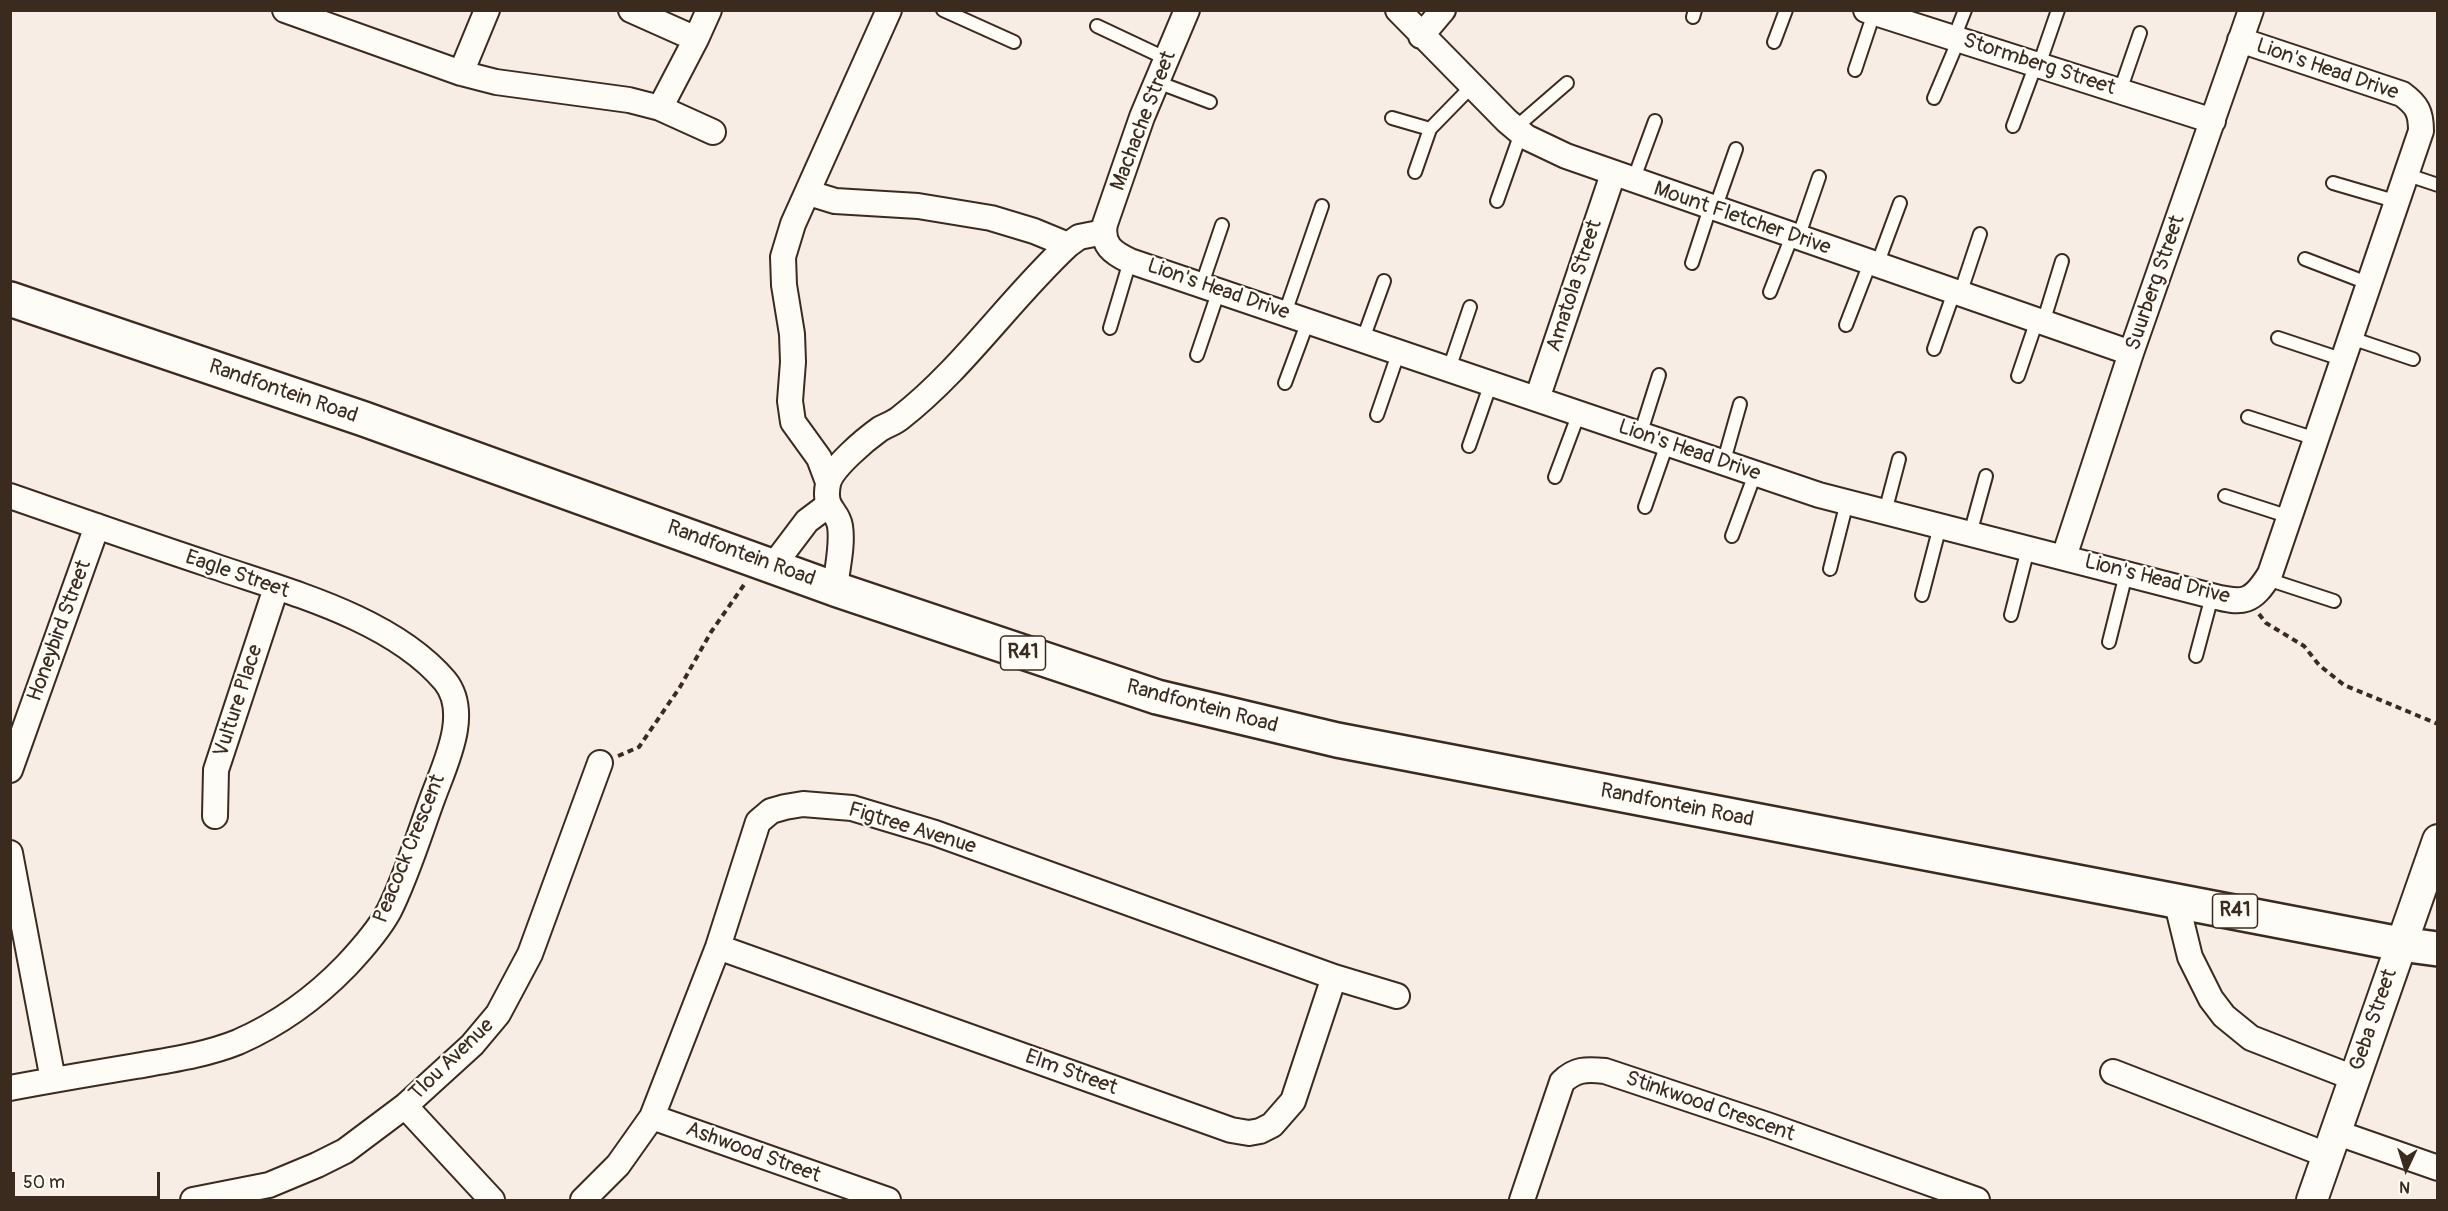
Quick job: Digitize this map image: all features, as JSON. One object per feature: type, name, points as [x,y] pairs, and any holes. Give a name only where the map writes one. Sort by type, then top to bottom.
[{"type":"main road","name":"Randfontein Road","points":[[10,299],[386,427],[835,589],[1157,697],[1288,730],[2400,944],[2438,949]]},
{"type":"street","points":[[285,10],[461,73],[496,82],[629,100],[660,108],[713,132]]},
{"type":"street","points":[[461,73],[487,10]]},
{"type":"street","points":[[631,10],[696,39]]},
{"type":"street","points":[[660,108],[709,10]]},
{"type":"street","points":[[835,589],[841,537],[839,522],[827,494],[819,458],[793,422],[790,401],[793,362],[792,334],[784,285],[783,257],[793,224],[809,193],[889,10]]},
{"type":"street","name":"Mount Fletcher Drive","points":[[1398,10],[1472,87],[1518,130],[1544,147],[1623,177],[2131,353]]},
{"type":"street","points":[[1421,36],[1443,10]]},
{"type":"street","name":"Suurberg Street","points":[[2064,557],[2131,353],[2251,10]]},
{"type":"street","name":"Machache Street","points":[[1104,232],[1142,117],[1186,11]]},
{"type":"street","name":"Stormberg Street","points":[[1872,11],[2213,121]]},
{"type":"street","name":"Lion's Head Drive","points":[[1104,232],[1107,246],[1112,252],[1130,261],[1399,351],[1723,464],[1885,512],[2212,596],[2229,600],[2248,600],[2262,588],[2267,579],[2290,517],[2408,175],[2421,131],[2421,115],[2414,102],[2402,94],[2240,40]]},
{"type":"street","name":"Amatola Street","points":[[1538,399],[1623,177]]},
{"type":"street","points":[[809,193],[835,201],[918,206],[991,218],[1034,231],[1068,245]]},
{"type":"street","points":[[766,564],[807,521],[827,494],[846,458],[880,430],[898,419],[958,364],[996,320],[1068,245],[1079,237],[1104,232]]},
{"type":"street","name":"Eagle Street","points":[[10,496],[276,588],[366,623],[414,652],[446,683]]},
{"type":"street","name":"Honeybird Street","points":[[10,770],[97,526]]},
{"type":"street","name":"Vulture Place","points":[[215,816],[216,770],[276,588]]},
{"type":"street","name":"Peacock Crescent","points":[[10,1088],[157,1062],[201,1053],[236,1042],[271,1026],[332,980],[374,934],[388,912],[401,881],[443,771],[457,716],[455,701],[446,683]]},
{"type":"street","name":"Tlou Avenue","points":[[193,1200],[269,1185],[317,1165],[345,1150],[405,1106],[472,1046],[498,1014],[514,988],[530,954],[600,763]]},
{"type":"street","name":"Figtree Avenue","points":[[583,1200],[618,1165],[652,1117],[718,947],[758,822],[771,811],[785,807],[825,804],[852,808],[935,832],[1334,977],[1397,996]]},
{"type":"street","name":"Geba Street","points":[[2312,1200],[2438,840]]},
{"type":"street","points":[[10,853],[53,1080]]},
{"type":"street","points":[[2176,900],[2190,957],[2211,999],[2224,1016],[2252,1038],[2354,1078]]},
{"type":"street","name":"Elm Street","points":[[718,947],[1231,1130],[1249,1133],[1272,1125],[1293,1101],[1334,977]]},
{"type":"street","name":"Stinkwood Crescent","points":[[1522,1200],[1562,1082],[1578,1070],[1590,1069],[1605,1071],[1770,1126],[1977,1200]]},
{"type":"street","points":[[2113,1072],[2331,1143],[2438,1168]]},
{"type":"street","points":[[405,1106],[492,1200]]},
{"type":"street","name":"Ashwood Street","points":[[652,1117],[888,1200]]},
{"type":"lane","points":[[943,10],[1014,42]]},
{"type":"lane","points":[[1774,42],[1786,10]]},
{"type":"lane","points":[[1934,98],[1957,39],[1965,10]]},
{"type":"lane","points":[[2013,126],[2058,10]]},
{"type":"lane","points":[[1855,70],[1872,11]]},
{"type":"lane","points":[[1097,26],[1167,59]]},
{"type":"lane","points":[[2120,91],[2140,33]]},
{"type":"lane","points":[[1157,82],[1210,102]]},
{"type":"lane","points":[[1497,201],[1518,130],[1567,83]]},
{"type":"lane","points":[[1415,172],[1430,129],[1472,87]]},
{"type":"lane","points":[[1392,118],[1430,129]]},
{"type":"lane","points":[[1623,177],[1655,121]]},
{"type":"lane","points":[[1692,263],[1736,149]]},
{"type":"lane","points":[[2408,175],[2438,185]]},
{"type":"lane","points":[[1770,292],[1819,177]]},
{"type":"lane","points":[[2333,183],[2398,202]]},
{"type":"lane","points":[[1846,326],[1900,203]]},
{"type":"lane","points":[[1285,313],[1322,206]]},
{"type":"lane","points":[[1197,355],[1222,225]]},
{"type":"lane","points":[[1934,349],[1980,234]]},
{"type":"lane","points":[[2305,259],[2370,284]]},
{"type":"lane","points":[[1110,327],[1130,261]]},
{"type":"lane","points":[[2018,376],[2062,261]]},
{"type":"lane","points":[[1363,339],[1384,281]]},
{"type":"lane","points":[[1449,369],[1470,307]]},
{"type":"lane","points":[[1285,383],[1308,321]]},
{"type":"lane","points":[[2278,338],[2413,359]]},
{"type":"lane","points":[[1377,415],[1399,351]]},
{"type":"lane","points":[[1640,435],[1659,375]]},
{"type":"lane","points":[[1469,446],[1491,383]]},
{"type":"lane","points":[[1723,464],[1740,404]]},
{"type":"lane","points":[[1555,477],[1579,413]]},
{"type":"lane","points":[[2248,417],[2316,439]]},
{"type":"lane","points":[[1645,507],[1666,444]]},
{"type":"lane","points":[[1885,512],[1899,459]]},
{"type":"lane","points":[[1732,536],[1755,474]]},
{"type":"lane","points":[[1970,534],[1986,476]]},
{"type":"lane","points":[[2225,496],[2290,517]]},
{"type":"lane","points":[[1830,569],[1847,502]]},
{"type":"lane","points":[[1922,595],[1940,526]]},
{"type":"lane","points":[[2011,615],[2028,549]]},
{"type":"lane","points":[[2109,642],[2126,574]]},
{"type":"lane","points":[[2267,579],[2334,601]]},
{"type":"lane","points":[[2196,656],[2212,596]]},
{"type":"path","points":[[600,763],[639,747],[680,687],[711,632],[766,564]]},
{"type":"path","points":[[2248,600],[2266,623],[2304,646],[2319,665],[2344,685],[2438,724]]}]
